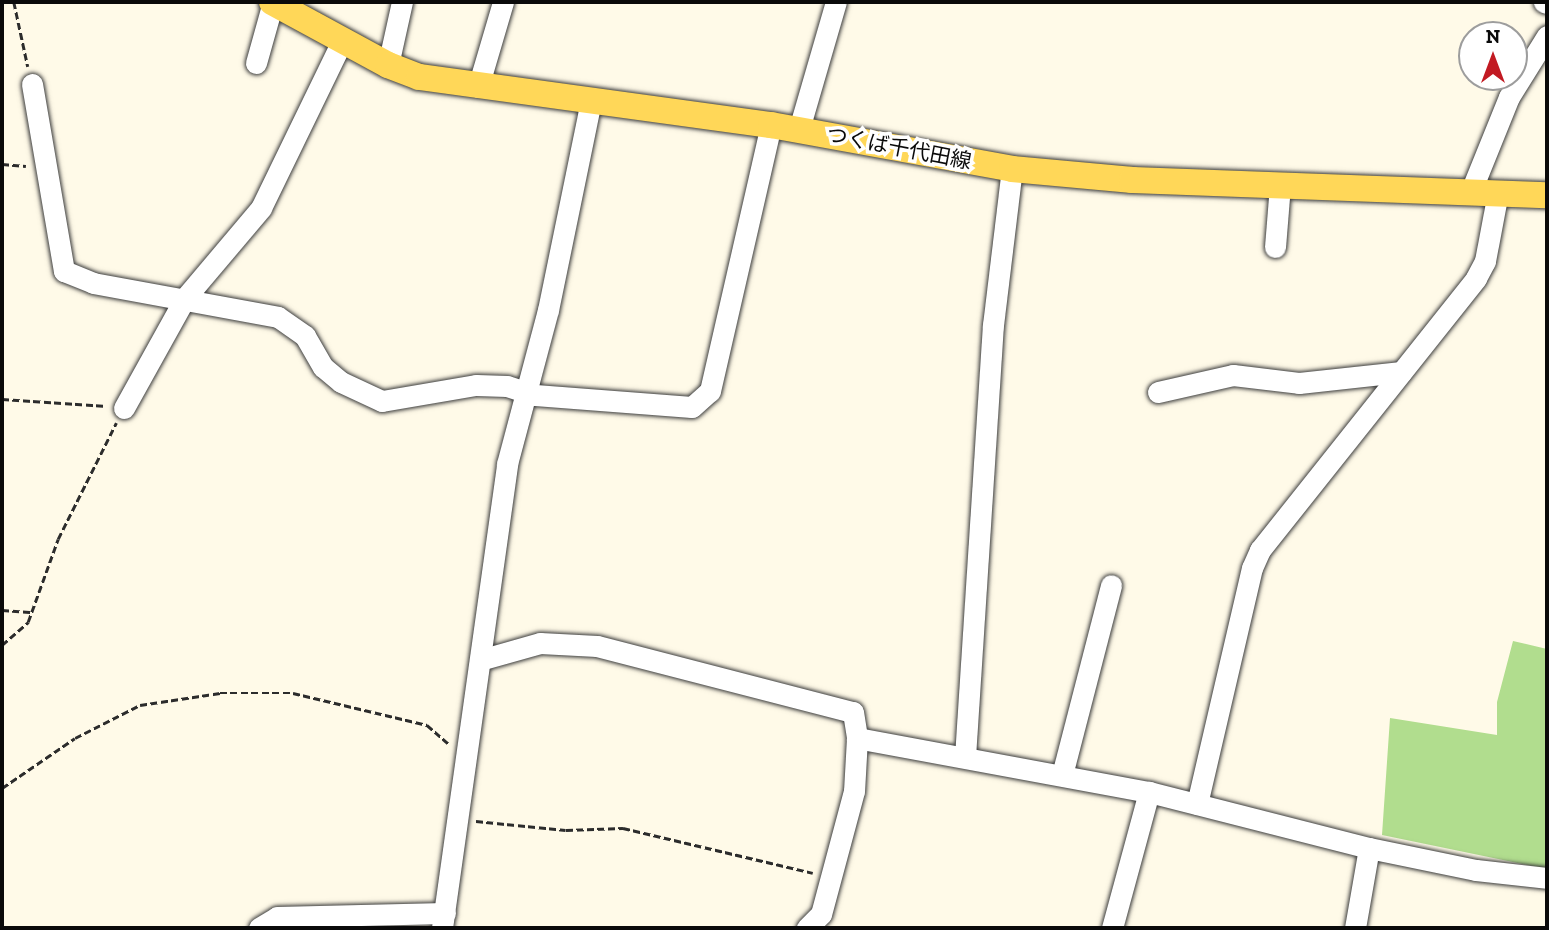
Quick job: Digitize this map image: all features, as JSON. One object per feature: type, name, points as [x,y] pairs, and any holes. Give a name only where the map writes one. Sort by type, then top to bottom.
[{"type":"main road","name":"つくば千代田線","points":[[273,2],[388,65],[419,77],[771,125],[1012,169],[1132,180],[1547,195]]},
{"type":"street","points":[[256,62],[273,2]]},
{"type":"street","points":[[388,65],[402,2]]},
{"type":"street","points":[[478,87],[503,2]]},
{"type":"street","points":[[799,130],[836,2]]},
{"type":"street","points":[[1471,191],[1509,97],[1547,36]]},
{"type":"street","points":[[124,408],[185,298],[261,208],[342,41]]},
{"type":"street","points":[[32,84],[64,271],[93,283],[278,317],[305,336],[323,367],[341,382],[382,401],[476,385],[528,390],[535,395],[692,407],[710,391],[771,125]]},
{"type":"street","points":[[259,928],[276,917],[443,920],[505,475],[528,390],[591,101]]},
{"type":"street","points":[[965,757],[993,325],[1012,169]]},
{"type":"street","points":[[1275,247],[1280,185]]},
{"type":"street","points":[[1197,804],[1252,568],[1260,550],[1476,278],[1485,261],[1498,192]]},
{"type":"street","points":[[1158,392],[1233,375],[1299,383],[1401,372]]},
{"type":"street","points":[[1062,775],[1111,585]]},
{"type":"street","points":[[480,660],[540,643],[597,646],[853,712],[857,738],[854,791],[821,914],[807,928]]},
{"type":"street","points":[[857,738],[1149,792],[1369,848],[1547,878]]},
{"type":"street","points":[[1112,928],[1149,792]]},
{"type":"street","points":[[1355,928],[1369,848]]},
{"type":"path","points":[[14,2],[32,84]]},
{"type":"path","points":[[2,164],[47,168]]},
{"type":"path","points":[[2,399],[124,408],[58,539],[33,612],[2,645]]},
{"type":"path","points":[[2,610],[33,612]]},
{"type":"path","points":[[2,788],[75,738],[141,705],[220,693],[293,693],[427,725],[467,760]]},
{"type":"path","points":[[458,819],[566,830],[623,828],[830,878]]},
{"type":"green space","points":[[1513,641],[1547,649],[1547,869],[1382,835],[1390,718],[1497,735],[1497,702]]}]
